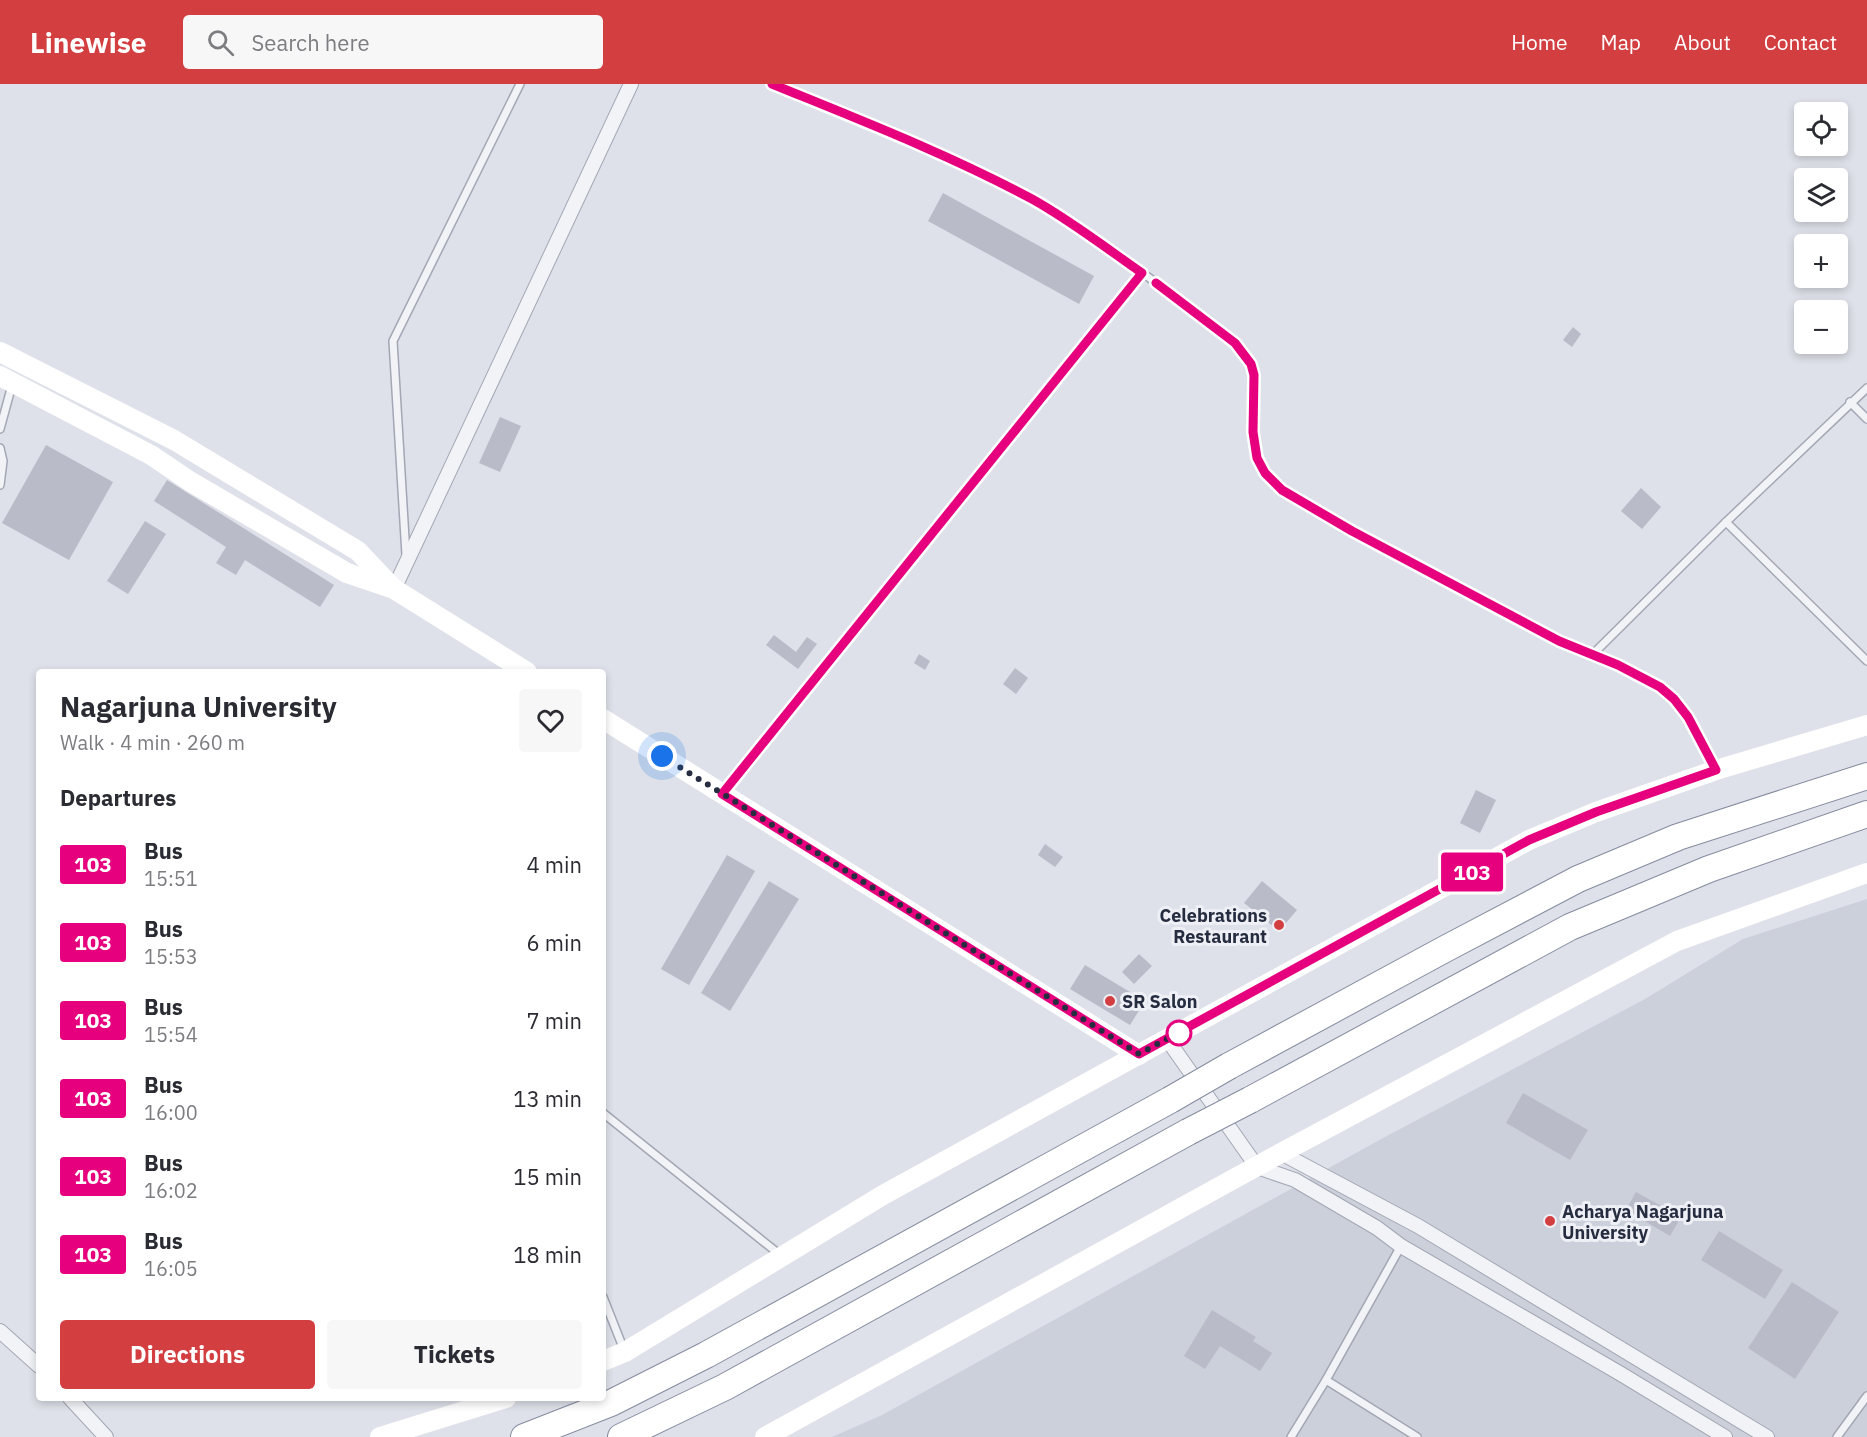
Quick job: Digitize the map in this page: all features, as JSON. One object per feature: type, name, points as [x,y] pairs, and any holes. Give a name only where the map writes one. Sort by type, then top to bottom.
[{"type":"highway","points":[[524,1437],[611,1403],[706,1355],[1229,1066],[1578,879],[1678,837],[1867,776]]},
{"type":"highway","points":[[621,1437],[725,1388],[1188,1132],[1570,927],[1709,869],[1867,814]]},
{"type":"main road","points":[[0,352],[174,440],[256,489],[358,551],[394,589]]},
{"type":"main road","points":[[6,379],[151,455],[191,482],[347,573],[394,589],[522,669]]},
{"type":"main road","points":[[606,722],[1139,1054]]},
{"type":"main road","points":[[606,1360],[625,1352],[883,1195],[1529,840],[1596,812],[1716,770],[1867,725]]},
{"type":"main road","points":[[765,1437],[1281,1153],[1677,941],[1867,873]]},
{"type":"main road","points":[[380,1437],[496,1401]]},
{"type":"street","points":[[394,589],[631,84]]},
{"type":"street","points":[[1167,1039],[1257,1167],[1295,1180],[1377,1228],[1401,1246],[1725,1437]]},
{"type":"street","points":[[1281,1153],[1418,1226],[1767,1437]]},
{"type":"street","points":[[0,1331],[36,1362]]},
{"type":"street","points":[[73,1401],[106,1437]]},
{"type":"lane","points":[[407,562],[393,341],[520,84]]},
{"type":"lane","points":[[772,84],[962,164],[1034,200],[1142,273],[1235,343],[1246,354],[1254,375],[1253,432],[1257,458],[1265,473],[1282,490],[1373,542],[1559,641],[1660,687],[1674,699],[1688,717],[1716,770]]},
{"type":"lane","points":[[722,794],[1142,273]]},
{"type":"lane","points":[[0,429],[6,379]]},
{"type":"lane","points":[[1592,655],[1725,522],[1867,388]]},
{"type":"lane","points":[[1850,402],[1867,419]]},
{"type":"lane","points":[[0,448],[3,461],[0,485]]},
{"type":"lane","points":[[1725,522],[1867,661]]},
{"type":"lane","points":[[606,1115],[782,1256]]},
{"type":"lane","points":[[1291,1437],[1326,1380],[1401,1246]]},
{"type":"lane","points":[[606,1304],[625,1352]]},
{"type":"lane","points":[[1326,1380],[1417,1437]]},
{"type":"lane","points":[[1838,1437],[1867,1396]]},
{"type":"shaded area","name":"Acharya Nagarjuna University","points":[[1867,899],[1867,1437],[832,1437],[882,1415],[1383,1138],[1645,999],[1743,939]]},
{"type":"building","points":[[943,193],[1094,276],[1079,304],[928,221]]},
{"type":"building","points":[[1573,327],[1581,334],[1572,347],[1563,340]]},
{"type":"building","points":[[500,417],[521,426],[500,472],[479,463]]},
{"type":"building","points":[[46,445],[113,482],[69,560],[2,523]]},
{"type":"building","points":[[167,480],[334,585],[320,607],[245,560],[236,575],[216,563],[226,547],[154,501]]},
{"type":"building","points":[[1641,488],[1661,507],[1642,529],[1621,511]]},
{"type":"building","points":[[145,521],[166,534],[128,594],[107,581]]},
{"type":"building","points":[[774,635],[796,652],[807,637],[817,644],[798,669],[766,645]]},
{"type":"building","points":[[919,654],[930,661],[925,670],[914,663]]},
{"type":"building","points":[[1015,668],[1028,678],[1016,694],[1003,684]]},
{"type":"building","points":[[1476,790],[1496,800],[1480,833],[1460,823]]},
{"type":"building","points":[[1045,844],[1063,857],[1055,867],[1038,855]]},
{"type":"building","points":[[727,855],[755,871],[689,985],[661,969]]},
{"type":"building","points":[[769,881],[799,899],[730,1011],[701,993]]},
{"type":"building","points":[[1262,881],[1297,910],[1279,931],[1244,903]]},
{"type":"building","points":[[1139,954],[1152,966],[1134,984],[1122,972]]},
{"type":"building","points":[[1085,965],[1145,1001],[1130,1025],[1070,989]]},
{"type":"building","points":[[1523,1093],[1588,1130],[1570,1160],[1506,1123]]},
{"type":"building","points":[[1636,1192],[1681,1217],[1670,1236],[1626,1210]]},
{"type":"building","points":[[1719,1231],[1783,1270],[1765,1299],[1701,1260]]},
{"type":"building","points":[[1792,1282],[1839,1312],[1795,1379],[1748,1348]]},
{"type":"building","points":[[1212,1310],[1256,1337],[1253,1341],[1272,1353],[1260,1371],[1220,1346],[1205,1369],[1184,1356]]},
{"type":"bus line","name":"103","points":[[772,84],[952,159],[1034,200],[1142,273],[722,794],[1139,1054],[1529,840],[1596,812],[1716,770],[1688,717],[1674,699],[1660,687],[1618,665],[1559,641],[1352,531],[1282,490],[1265,473],[1257,458],[1253,432],[1254,375],[1246,354],[1235,343],[1156,283]]},
{"type":"place","name":"Celebrations Restaurant","points":[[1279,925]]},
{"type":"place","name":"SR Salon","points":[[1110,1001]]},
{"type":"place","name":"Acharya Nagarjuna University","points":[[1550,1221]]},
{"type":"route","points":[[662,756],[1139,1054],[1187,1028],[1179,1033]]}]
